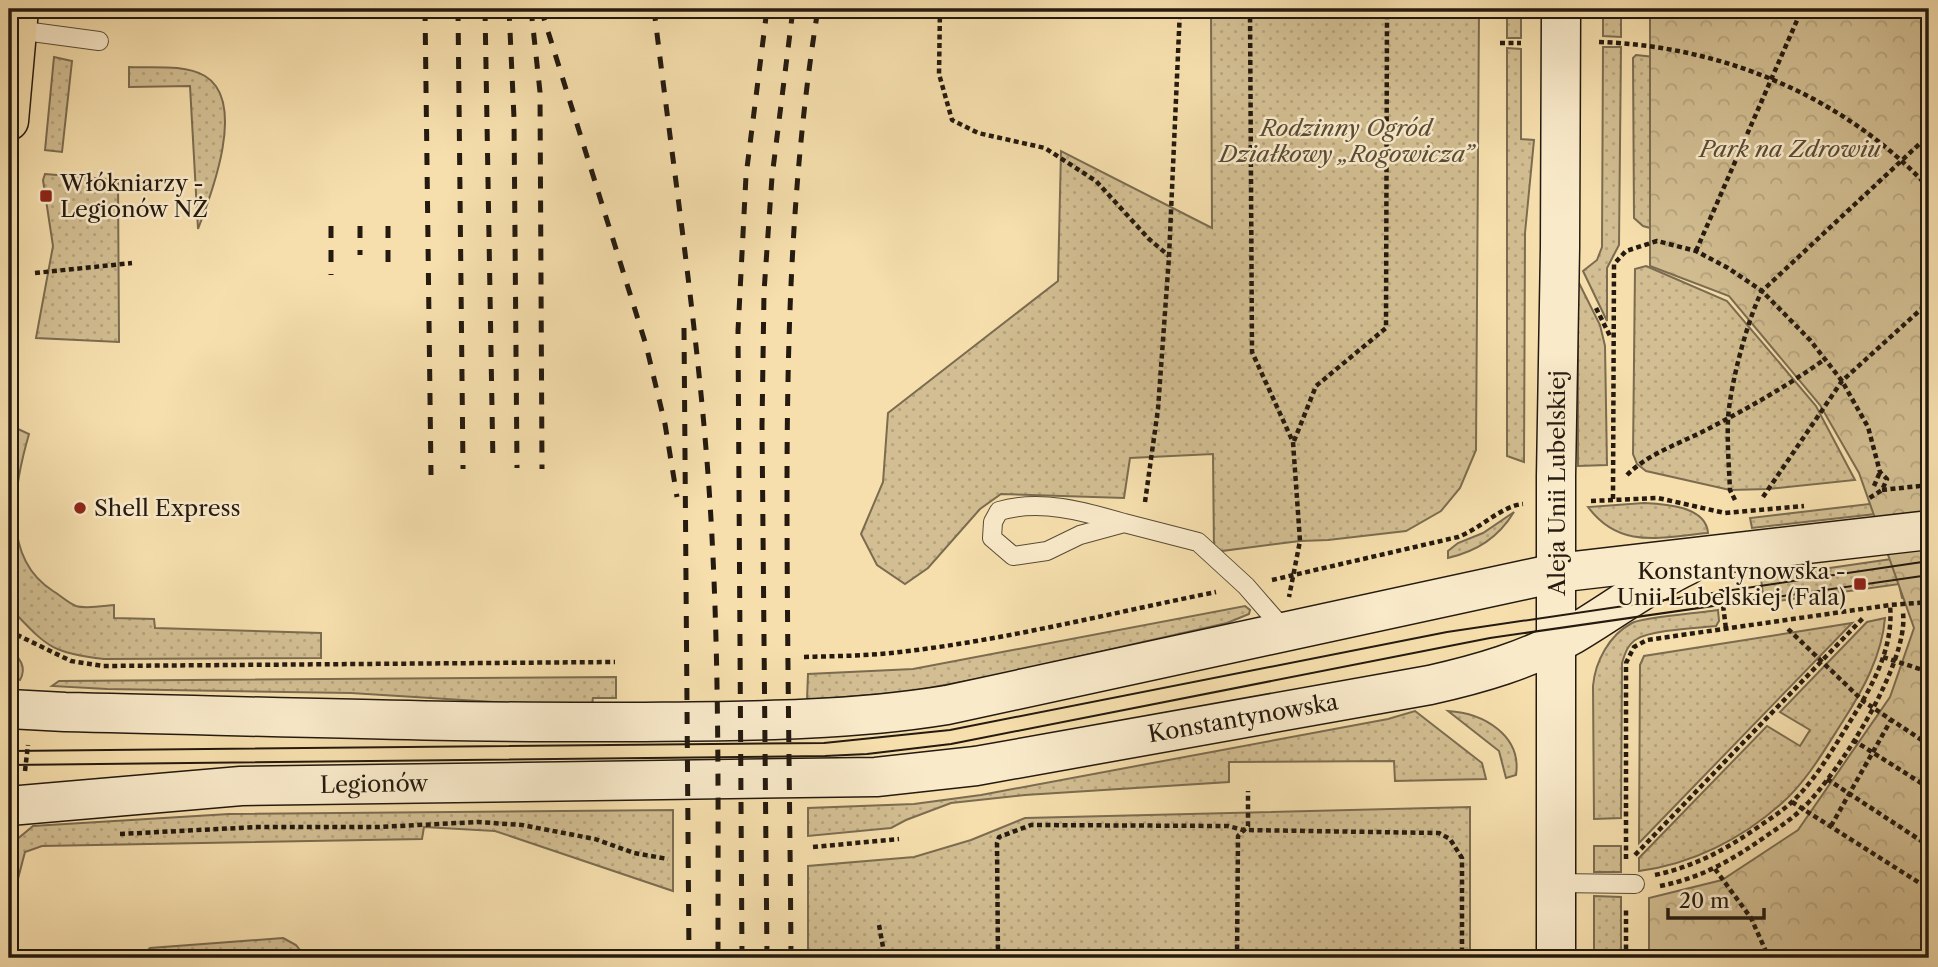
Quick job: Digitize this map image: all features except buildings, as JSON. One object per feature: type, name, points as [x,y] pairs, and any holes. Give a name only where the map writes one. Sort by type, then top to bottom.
[{"type":"main road","name":"Aleja Unii Lubelskiej","points":[[1556,958],[1561,9]]},
{"type":"main road","points":[[9,121],[18,20]]},
{"type":"main road","name":"Konstantynowska","points":[[740,779],[876,777],[976,766],[1430,685],[1498,667],[1556,643],[1661,578],[1929,530]]},
{"type":"main road","name":"Konstantynowska","points":[[19,721],[78,713],[504,721],[740,721],[890,714],[947,705],[1556,573],[1718,566]]},
{"type":"main road","name":"Legionów","points":[[16,795],[241,786],[740,779]]},
{"type":"lane","points":[[18,20],[99,41]]},
{"type":"lane","points":[[1132,525],[1080,535],[1047,551],[1013,555],[992,538],[993,522],[999,511],[1017,506],[1066,508],[1132,525],[1198,542],[1246,586],[1286,632]]},
{"type":"lane","points":[[1556,883],[1629,882]]},
{"type":"path","points":[[940,9],[939,74],[952,120],[978,133],[1045,148],[1096,181],[1169,257]]},
{"type":"path","points":[[1132,525],[1158,409],[1169,257],[1180,9]]},
{"type":"path","points":[[1250,9],[1252,352],[1293,442],[1300,541],[1286,632]]},
{"type":"path","points":[[1293,442],[1316,386],[1386,328],[1387,9]]},
{"type":"path","points":[[1696,251],[1802,9]]},
{"type":"path","points":[[1600,42],[1627,43],[1699,55],[1771,78],[1808,94],[1854,122],[1903,159],[1929,188]]},
{"type":"path","points":[[1500,43],[1521,43]]},
{"type":"path","points":[[1735,500],[1730,491],[1728,418],[1740,360],[1755,306],[1762,291],[1929,135]]},
{"type":"path","points":[[1613,499],[1614,264],[1626,251],[1657,242],[1696,251],[1728,268],[1762,291],[1810,340],[1842,381],[1868,427],[1880,472],[1887,479],[1878,495],[1867,500]]},
{"type":"path","points":[[35,273],[132,263]]},
{"type":"path","points":[[1763,497],[1842,381],[1929,302]]},
{"type":"path","points":[[1627,475],[1642,461],[1790,384],[1825,359]]},
{"type":"path","points":[[1874,486],[1880,472]]},
{"type":"path","points":[[1882,490],[1929,485]]},
{"type":"path","points":[[1580,501],[1658,498],[1725,513],[1815,505]]},
{"type":"path","points":[[804,657],[847,657],[965,643],[1246,586],[1458,537],[1480,527],[1509,507],[1521,505]]},
{"type":"path","points":[[1718,566],[1726,629]]},
{"type":"path","points":[[1626,958],[1629,882],[1626,663],[1629,654],[1647,640],[1890,605],[1929,602]]},
{"type":"path","points":[[1629,882],[1673,871],[1712,857],[1792,802],[1823,764],[1863,701],[1883,657],[1891,630],[1890,605]]},
{"type":"path","points":[[1656,887],[1696,877],[1715,869],[1803,808],[1827,779],[1873,708],[1895,660],[1903,632],[1903,613]]},
{"type":"path","points":[[1635,855],[1864,617]]},
{"type":"path","points":[[1788,629],[1863,701],[1929,745]]},
{"type":"path","points":[[9,631],[71,661],[103,666],[615,662]]},
{"type":"path","points":[[1883,657],[1929,671]]},
{"type":"path","points":[[1831,826],[1891,720]]},
{"type":"path","points":[[16,795],[19,721]]},
{"type":"path","points":[[1853,740],[1929,788]]},
{"type":"path","points":[[1827,779],[1929,846]]},
{"type":"path","points":[[1237,958],[1238,836],[1248,826],[1248,790]]},
{"type":"path","points":[[1792,802],[1929,889]]},
{"type":"path","points":[[108,834],[258,827],[380,827],[478,822],[522,825],[595,839],[634,853],[668,859]]},
{"type":"path","points":[[998,958],[996,854],[999,837],[1031,825],[1228,826],[1243,830],[1439,833],[1450,839],[1462,858],[1462,958]]},
{"type":"path","points":[[813,847],[899,839]]},
{"type":"path","points":[[1715,869],[1751,918],[1769,958]]},
{"type":"path","points":[[879,925],[885,958]]},
{"type":"green space","name":"Rodzinny Ogród Działkowy „Rogowicza”","points":[[1211,9],[1479,9],[1476,450],[1460,488],[1441,511],[1406,531],[1214,552],[1213,454],[1130,458],[1124,498],[1001,494],[980,509],[928,568],[905,584],[877,565],[861,534],[883,482],[888,413],[1058,281],[1061,151],[1212,228]]},
{"type":"green space","points":[[1507,9],[1521,9],[1521,38],[1507,38]]},
{"type":"green space","points":[[1603,9],[1621,9],[1621,37],[1603,36]]},
{"type":"green space","name":"Park na Zdrowiu","points":[[1650,9],[1929,9],[1929,958],[1649,958],[1649,898],[1722,880],[1798,830],[1890,697],[1914,628],[1859,473],[1820,405],[1729,296],[1650,266]]},
{"type":"green space","points":[[1603,47],[1621,47],[1619,245],[1607,268],[1607,321],[1583,271],[1597,260],[1602,247]]},
{"type":"green space","points":[[1507,48],[1521,49],[1521,139],[1534,140],[1525,233],[1524,462],[1507,456]]},
{"type":"green space","points":[[1636,55],[1673,59],[1683,237],[1643,226],[1634,218],[1633,58]]},
{"type":"green space","points":[[54,57],[72,61],[62,152],[45,150]]},
{"type":"green space","points":[[129,67],[168,67],[197,72],[217,88],[224,105],[225,126],[217,171],[198,229],[190,86],[129,87]]},
{"type":"green space","points":[[45,174],[118,180],[119,342],[36,338],[53,246],[43,180]]},
{"type":"green space","points":[[1646,266],[1727,301],[1816,406],[1855,480],[1730,490],[1646,471],[1637,464],[1633,454],[1635,269]]},
{"type":"green space","points":[[1578,281],[1600,325],[1605,346],[1607,465],[1578,466]]},
{"type":"green space","points":[[18,429],[29,434],[16,498],[18,540],[36,577],[53,591],[76,606],[114,605],[114,618],[154,619],[155,628],[321,633],[321,658],[104,659],[71,654],[41,639],[9,607],[9,476]]},
{"type":"green space","points":[[1929,497],[1929,508],[1752,528],[1750,518]]},
{"type":"green space","points":[[1644,503],[1673,506],[1692,512],[1706,524],[1708,533],[1658,538],[1628,535],[1600,521],[1588,507]]},
{"type":"green space","points":[[1514,512],[1486,542],[1468,552],[1448,558],[1448,551],[1458,543],[1483,533]]},
{"type":"green space","points":[[1926,554],[1911,600],[1902,598],[1899,584],[1764,603],[1761,578]]},
{"type":"green space","points":[[1245,606],[1250,610],[1249,614],[1227,623],[988,677],[907,692],[807,700],[808,674],[913,669]]},
{"type":"green space","points":[[1718,610],[1719,621],[1716,626],[1653,633],[1637,639],[1627,649],[1622,663],[1621,818],[1594,819],[1593,686],[1605,650],[1616,635],[1632,623]]},
{"type":"green space","points":[[1885,618],[1876,659],[1864,685],[1808,775],[1791,794],[1767,816],[1715,848],[1659,868],[1639,871],[1639,858],[1767,726],[1800,746],[1810,730],[1780,712],[1867,622]]},
{"type":"green space","points":[[1852,623],[1639,843],[1640,665],[1644,656]]},
{"type":"green space","points":[[9,647],[22,666],[20,680],[9,674]]},
{"type":"green space","points":[[616,677],[616,698],[593,698],[592,704],[526,704],[351,693],[52,686],[59,681]]},
{"type":"green space","points":[[1415,711],[1482,763],[1486,779],[1395,781],[1394,761],[1229,762],[1229,782],[1025,795],[951,803],[891,828],[808,836],[808,808],[914,804],[981,795],[1388,719]]},
{"type":"green space","points":[[1448,711],[1474,716],[1497,729],[1513,748],[1516,775],[1506,778],[1499,751]]},
{"type":"green space","points":[[1470,807],[1470,958],[808,958],[808,866],[914,857],[971,840],[1025,818]]},
{"type":"green space","points":[[673,810],[673,891],[495,831],[424,827],[422,839],[42,846],[25,852],[9,913],[9,846],[33,826],[229,814]]},
{"type":"green space","points":[[1594,846],[1621,846],[1621,872],[1594,872]]},
{"type":"green space","points":[[1594,896],[1621,897],[1621,958],[1594,958]]},
{"type":"green space","points":[[283,938],[296,945],[306,958],[139,958],[150,948]]},
{"type":"green space","points":[[334,952],[407,953],[408,958],[334,958]]},
{"type":"tram line","points":[[9,751],[824,743],[950,730],[1447,632],[1929,561]]},
{"type":"tram line","points":[[9,765],[867,754],[951,744],[1490,638],[1929,575]]},
{"type":"railway","points":[[425,9],[431,475]]},
{"type":"railway","points":[[458,9],[463,469]]},
{"type":"railway","points":[[485,9],[493,465]]},
{"type":"railway","points":[[509,9],[514,118],[517,468]]},
{"type":"railway","points":[[531,9],[540,92],[542,469]]},
{"type":"railway","points":[[541,9],[646,345],[665,424],[677,497]]},
{"type":"railway","points":[[654,9],[683,235],[707,461],[717,710],[718,958]]},
{"type":"railway","points":[[742,958],[738,331],[746,176],[767,9]]},
{"type":"railway","points":[[767,958],[762,426],[764,292],[772,177],[793,9]]},
{"type":"railway","points":[[791,958],[788,372],[802,129],[818,9]]},
{"type":"railway","points":[[331,226],[331,275]]},
{"type":"railway","points":[[360,226],[360,255]]},
{"type":"railway","points":[[388,226],[388,273]]},
{"type":"railway","points":[[684,328],[689,958]]},
{"type":"place","name":"Włókniarzy - Legionów NŻ","points":[[46,196]]},
{"type":"place","name":"Shell Express","points":[[80,508]]},
{"type":"place","name":"Konstantynowska - Unii Lubelskiej (Fala)","points":[[1860,584]]}]
